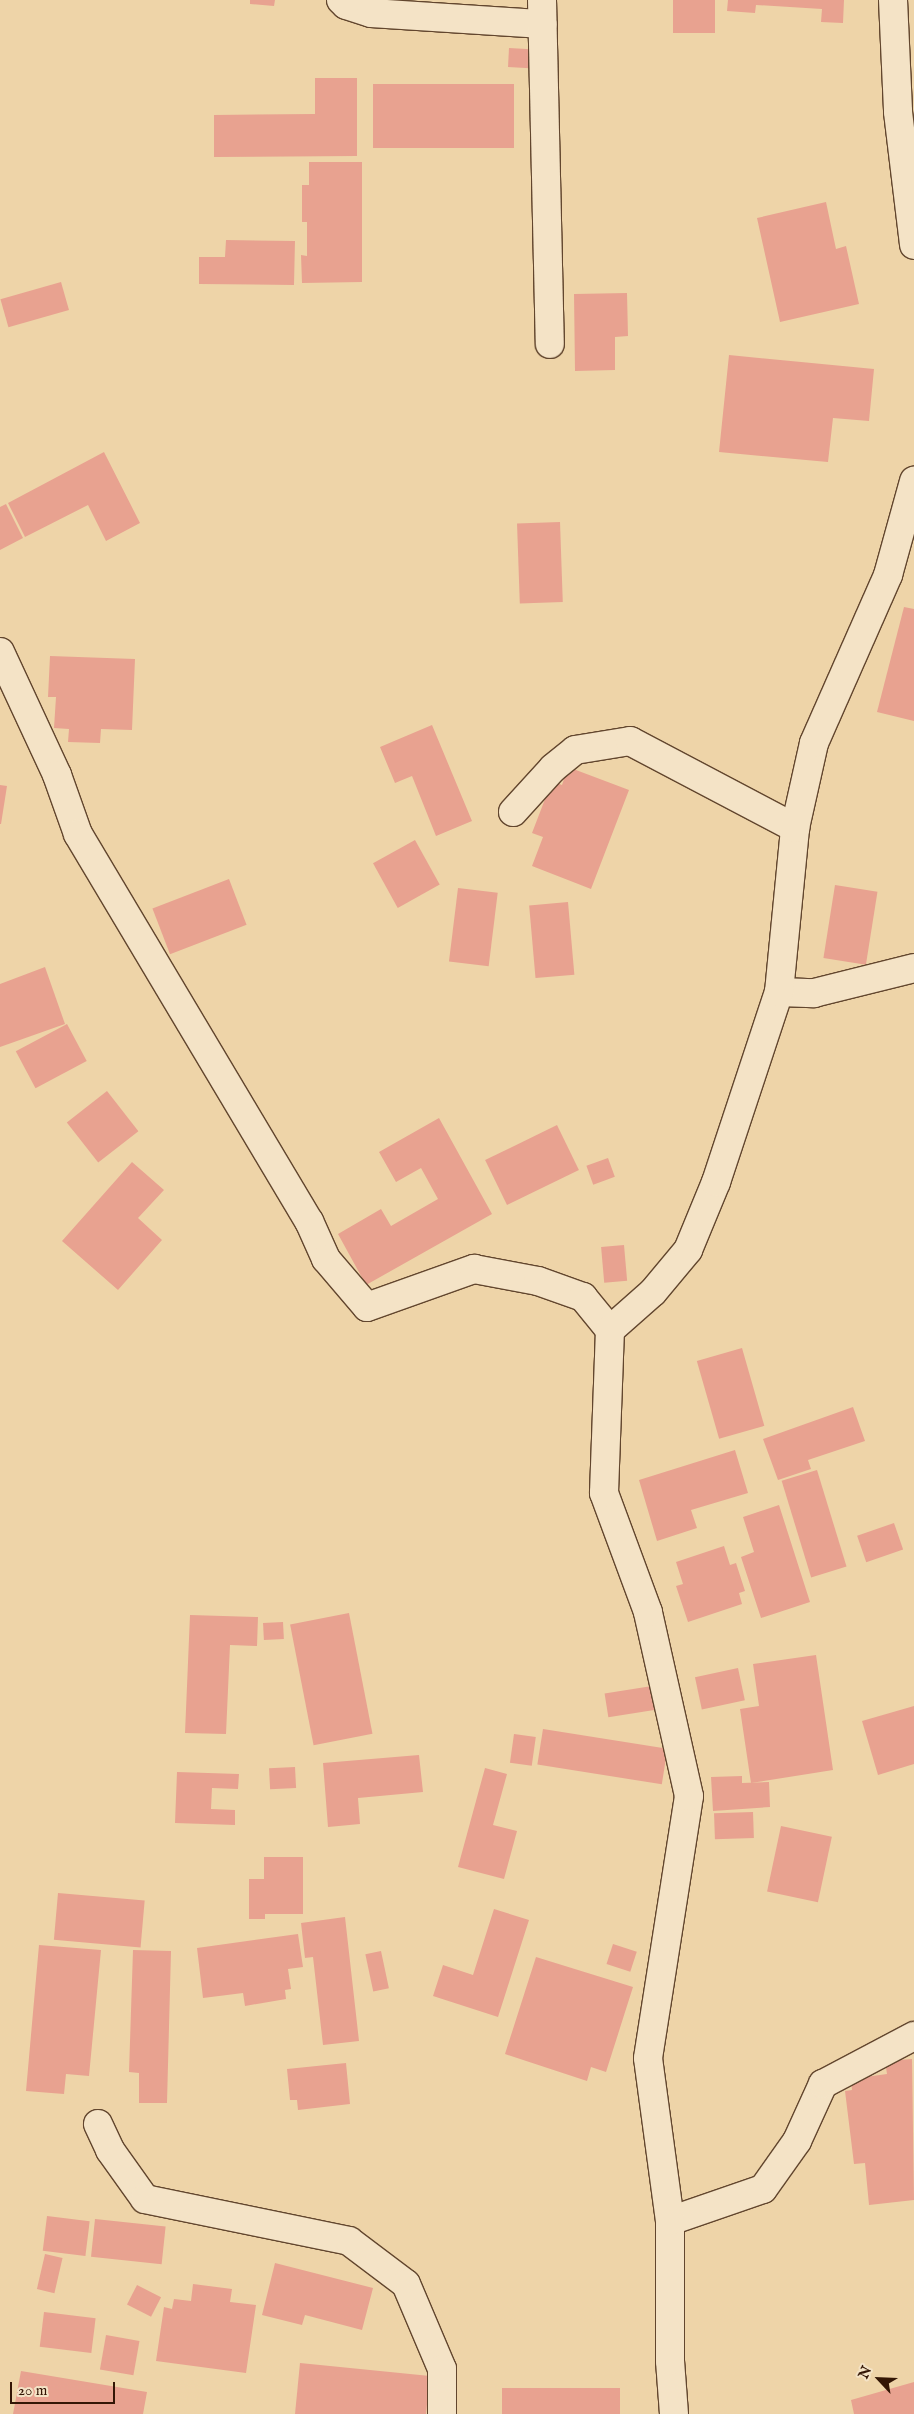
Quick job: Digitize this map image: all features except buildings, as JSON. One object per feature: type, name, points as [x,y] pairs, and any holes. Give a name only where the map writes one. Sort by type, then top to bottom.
[{"type":"street","points":[[341,0],[346,5],[371,13],[542,12],[550,344]]},
{"type":"street","points":[[893,0],[898,112],[914,245]]},
{"type":"street","points":[[610,1330],[653,1292],[688,1250],[716,1182],[779,992],[795,828],[814,743],[888,575],[914,481]]},
{"type":"street","points":[[0,652],[57,775],[78,834],[309,1221],[326,1259],[367,1306],[474,1269],[538,1281],[583,1297],[610,1330],[604,1493],[648,1612],[689,1796],[648,2058],[670,2221],[670,2361],[674,2414]]},
{"type":"street","points":[[513,812],[553,768],[575,750],[630,741],[795,828]]},
{"type":"street","points":[[779,992],[814,993],[914,968]]},
{"type":"street","points":[[670,2221],[763,2189],[797,2141],[823,2084],[914,2036]]},
{"type":"street","points":[[98,2124],[110,2150],[145,2200],[350,2241],[406,2284],[442,2369],[442,2414]]}]
